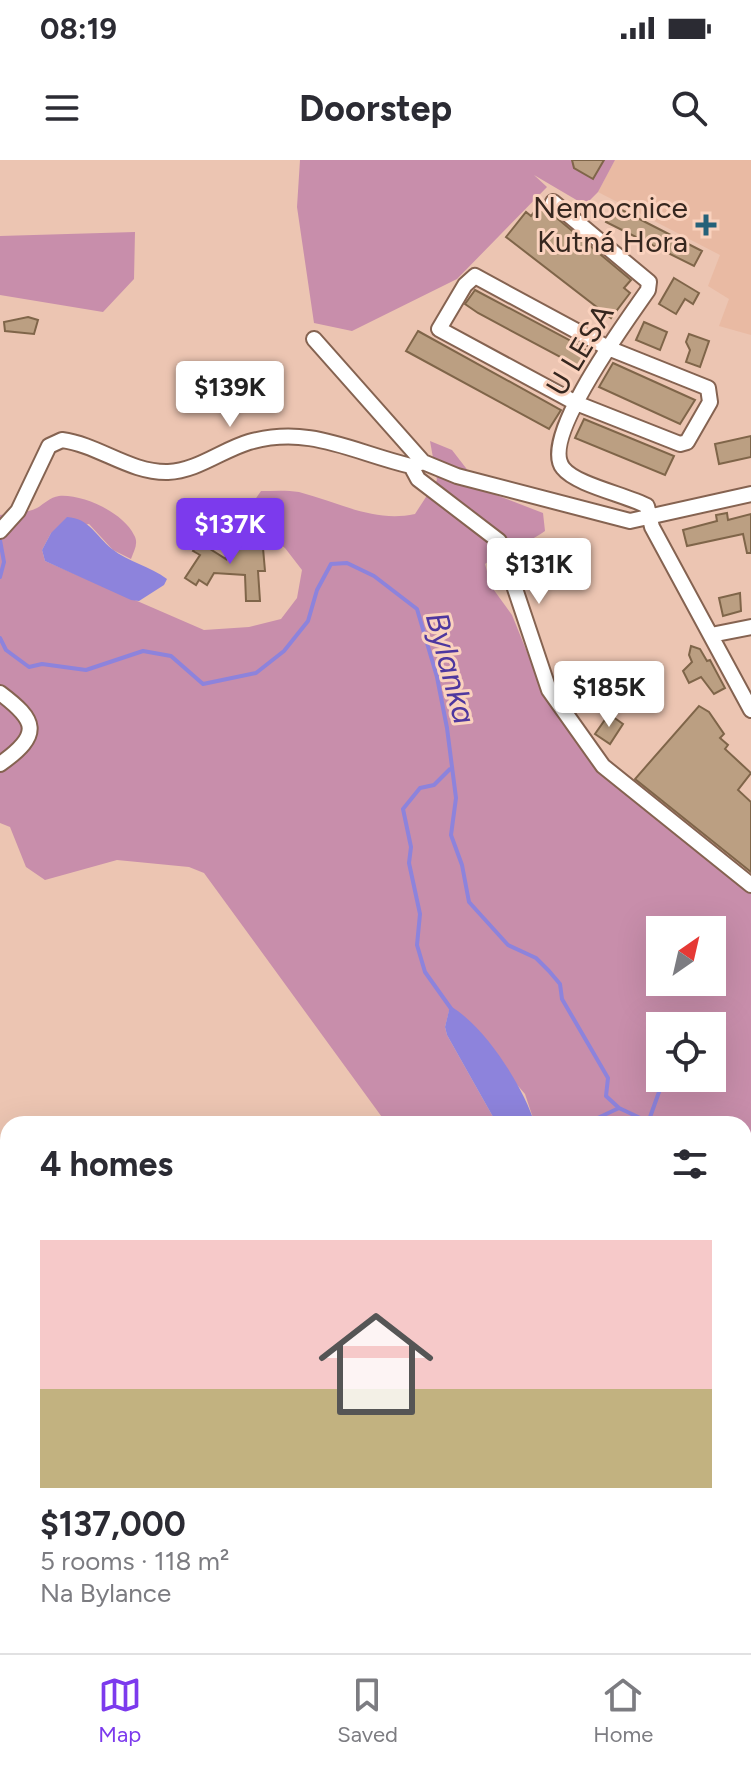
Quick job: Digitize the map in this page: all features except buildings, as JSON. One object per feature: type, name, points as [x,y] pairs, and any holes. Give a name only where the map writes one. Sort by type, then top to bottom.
[{"type":"street","name":"U LESA","points":[[553,202],[648,278],[648,290],[608,348],[576,403],[558,446],[563,468],[571,476],[647,506],[651,516]]},
{"type":"street","points":[[475,276],[608,348],[708,388],[711,396],[687,442],[680,444],[576,403],[439,329],[465,285],[475,276]]},
{"type":"street","points":[[314,339],[417,464],[418,479],[499,541],[549,690],[591,750],[619,779],[751,885]]},
{"type":"street","points":[[1,530],[18,511],[49,446],[62,440],[136,467],[167,472],[191,468],[249,443],[288,434],[331,441],[630,521],[751,494]]},
{"type":"street","points":[[651,516],[652,527],[751,710]]},
{"type":"street","points":[[711,635],[751,627]]},
{"type":"street","points":[[0,693],[26,712],[30,721],[29,733],[12,755],[0,764]]},
{"type":"shaded area","points":[[300,160],[615,160],[598,192],[585,205],[534,175],[547,187],[457,279],[352,331],[314,323],[297,207]]},
{"type":"shaded area","name":"Nemocnice Kutná Hora","points":[[615,160],[751,160],[751,335],[719,326],[729,299],[708,286],[720,255],[598,192]]},
{"type":"shaded area","points":[[135,232],[134,279],[103,312],[0,295],[0,236]]},
{"type":"shaded area","points":[[430,441],[452,450],[483,490],[543,513],[545,531],[485,564],[491,586],[512,615],[542,689],[644,805],[751,885],[751,1116],[532,1116],[525,1094],[450,1007],[445,1027],[447,1035],[493,1116],[381,1116],[204,873],[189,867],[117,860],[45,880],[26,867],[10,827],[0,823],[0,515],[33,510],[59,496],[90,501],[112,512],[134,535],[136,544],[131,559],[113,550],[89,524],[51,533],[42,550],[45,561],[204,630],[249,627],[281,619],[297,598],[302,570],[285,548],[257,529],[249,508],[261,491],[299,492],[371,514],[415,514],[437,480]]},
{"type":"shaded area","points":[[67,517],[81,521],[118,553],[167,579],[164,585],[139,601],[131,600],[45,561],[42,550],[51,533]]},
{"type":"shaded area","points":[[450,1006],[476,1028],[501,1058],[522,1092],[532,1116],[493,1116],[445,1027]]},
{"type":"waterway","points":[[0,540],[4,562],[0,577]]},
{"type":"waterway","name":"Bylanka","points":[[0,638],[6,650],[29,667],[42,664],[86,670],[143,651],[171,656],[203,684],[256,673],[284,651],[308,621],[317,590],[331,564],[347,563],[374,576],[417,609],[437,677],[456,798],[451,835],[462,865],[469,902],[508,945],[536,958],[560,984],[562,999],[608,1078],[606,1096],[619,1108],[636,1116]]},
{"type":"waterway","points":[[450,769],[434,785],[420,788],[403,809],[411,847],[409,863],[420,914],[417,945],[425,972],[452,1010]]},
{"type":"waterway","points":[[650,1116],[659,1092]]},
{"type":"waterway","points":[[602,1116],[619,1108]]},
{"type":"place","name":"Nemocnice Kutná Hora","points":[[706,225]]}]
